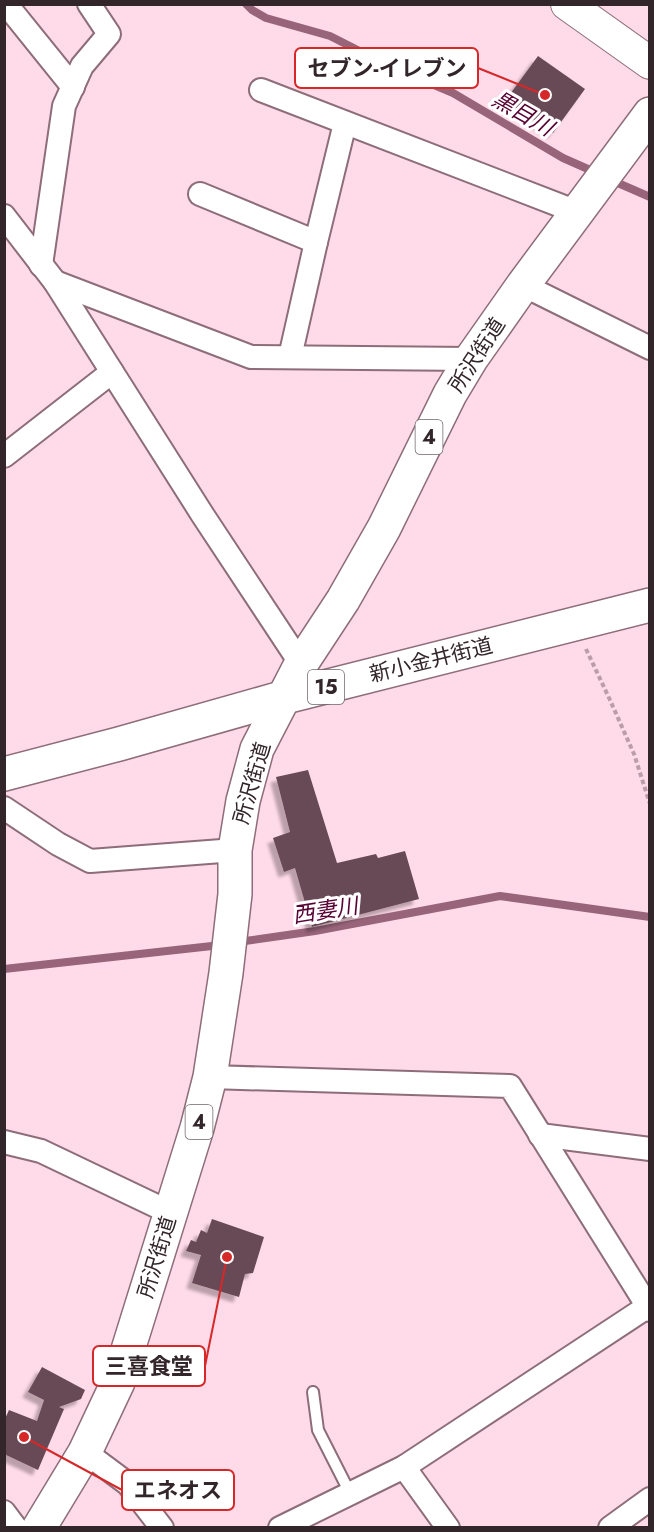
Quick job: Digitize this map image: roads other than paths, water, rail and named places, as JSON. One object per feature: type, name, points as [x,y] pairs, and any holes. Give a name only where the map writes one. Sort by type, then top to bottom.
[{"type":"main road","name":"所沢街道","points":[[39,1527],[85,1452],[118,1382],[197,1128],[210,1077],[226,973],[234,894],[235,850],[243,801],[257,749],[301,664],[343,600],[384,528],[450,394],[471,358],[650,114]]},
{"type":"main road","name":"新小金井街道","points":[[4,774],[285,697],[650,605]]},
{"type":"street","points":[[6,4],[73,87]]},
{"type":"street","points":[[41,264],[63,106],[82,66],[109,34],[88,4]]},
{"type":"street","points":[[567,4],[650,63]]},
{"type":"street","points":[[261,90],[345,123],[593,190]]},
{"type":"street","points":[[290,357],[345,123]]},
{"type":"street","points":[[200,194],[316,242]]},
{"type":"street","points":[[4,216],[55,282],[202,514],[301,664]]},
{"type":"street","points":[[55,282],[251,357],[471,358]]},
{"type":"street","points":[[523,285],[650,348]]},
{"type":"street","points":[[4,456],[112,372]]},
{"type":"street","points":[[4,808],[58,844],[90,861],[235,850]]},
{"type":"street","points":[[210,1077],[510,1086],[649,1307],[404,1467],[350,1493],[295,1524]]},
{"type":"street","points":[[540,1135],[650,1149]]},
{"type":"street","points":[[4,1142],[41,1151],[171,1213]]},
{"type":"street","points":[[85,1452],[128,1484],[162,1527]]},
{"type":"street","points":[[404,1467],[448,1527]]},
{"type":"street","points":[[610,1527],[650,1499]]},
{"type":"street","points":[[4,1512],[16,1527]]},
{"type":"lane","points":[[313,1392],[318,1431],[350,1493]]},
{"type":"waterway","name":"黒目川","points":[[246,4],[266,18],[330,36],[389,66],[453,93],[563,158],[597,173]]},
{"type":"waterway","name":"黒目川","points":[[611,180],[650,197]]},
{"type":"waterway","name":"西妻川","points":[[238,942],[315,931],[500,896],[650,917]]},
{"type":"waterway","name":"西妻川","points":[[4,969],[221,945]]},
{"type":"place","name":"セブン-イレブン","points":[[545,95]]},
{"type":"place","name":"三喜食堂","points":[[227,1257]]},
{"type":"place","name":"エネオス","points":[[24,1437]]}]
